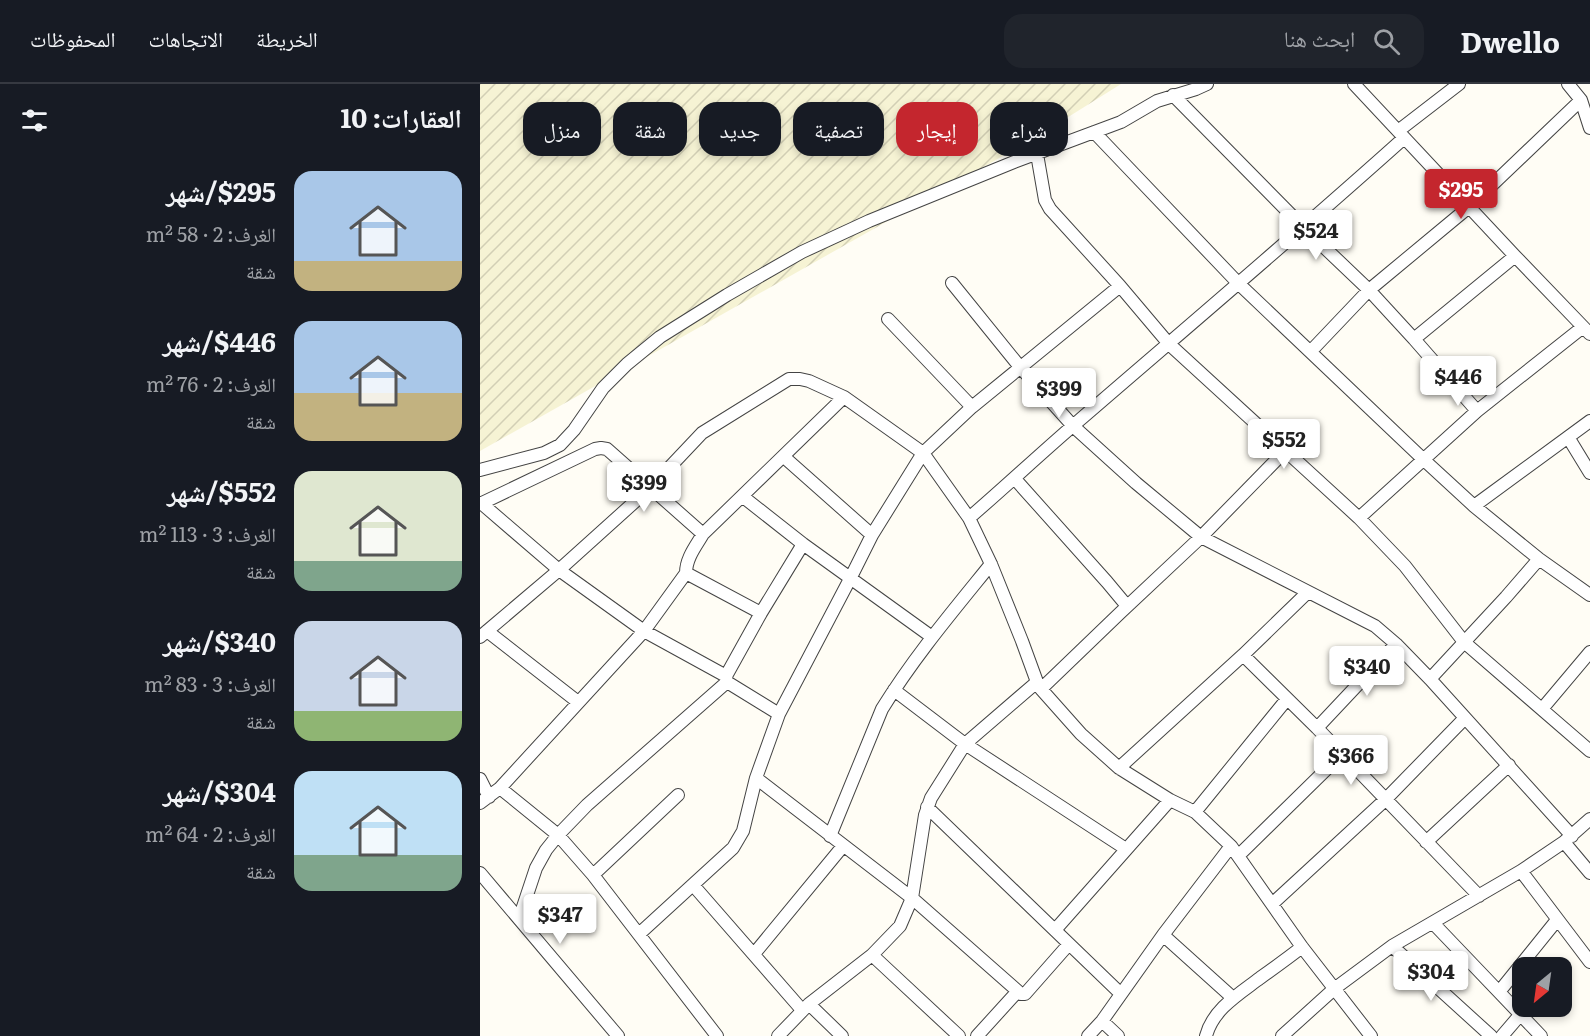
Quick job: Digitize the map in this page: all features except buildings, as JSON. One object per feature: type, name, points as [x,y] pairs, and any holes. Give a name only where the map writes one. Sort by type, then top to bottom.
[{"type":"street","points":[[1068,142],[1121,122],[1157,101],[1207,84]]},
{"type":"street","points":[[1354,84],[1587,330],[1477,411],[1359,518]]},
{"type":"street","points":[[969,518],[1304,228],[1401,134],[1459,84]]},
{"type":"street","points":[[1568,84],[1585,105],[1590,128]]},
{"type":"street","points":[[1173,95],[1304,228],[1369,290],[1477,411]]},
{"type":"street","points":[[1311,351],[1369,290],[1469,207],[1585,105]]},
{"type":"street","points":[[1094,132],[1239,284],[1424,460],[1474,506],[1539,559],[1590,595]]},
{"type":"street","points":[[480,470],[544,453],[560,445],[574,430],[603,388],[627,364],[660,337],[802,252],[869,221],[1031,156]]},
{"type":"street","points":[[1037,156],[1045,200],[1050,209],[1169,344],[1359,518],[1405,566],[1464,642],[1589,749]]},
{"type":"street","points":[[1414,339],[1515,256]]},
{"type":"street","points":[[952,283],[1020,367],[1073,426],[1201,537],[1352,615],[1364,619],[1396,644],[1509,765],[1568,839],[1590,873]]},
{"type":"street","points":[[639,934],[733,848],[738,840],[743,831],[756,778],[779,714],[872,535],[923,453],[972,407],[1120,286]]},
{"type":"street","points":[[888,319],[972,407]]},
{"type":"street","points":[[578,702],[484,634],[650,488],[702,433],[789,379],[809,381],[844,397],[923,453],[969,518],[991,564],[1039,686],[1081,734],[1119,768],[1170,800],[1195,812],[1234,851],[1302,947],[1371,1036]]},
{"type":"street","points":[[480,779],[484,800],[500,788],[644,631],[686,573],[692,553],[703,534],[844,397]]},
{"type":"street","points":[[1474,506],[1590,421]]},
{"type":"street","points":[[1568,437],[1590,473]]},
{"type":"street","points":[[703,534],[607,449],[601,448],[481,503],[559,570],[644,631],[727,679],[779,714]]},
{"type":"street","points":[[777,1036],[806,1007],[872,955],[900,926],[912,898],[927,807],[965,744],[1039,686],[1127,606],[1201,537],[1286,451]]},
{"type":"street","points":[[784,457],[872,535]]},
{"type":"street","points":[[1015,479],[1127,606]]},
{"type":"street","points":[[742,496],[803,544],[932,637]]},
{"type":"street","points":[[519,919],[536,868],[558,835],[587,805],[727,679],[761,613],[803,544]]},
{"type":"street","points":[[1430,679],[1539,559]]},
{"type":"street","points":[[830,836],[882,708],[932,637],[991,564]]},
{"type":"street","points":[[686,573],[761,613]]},
{"type":"street","points":[[1119,768],[1243,655],[1308,592]]},
{"type":"street","points":[[1317,728],[1396,644]]},
{"type":"street","points":[[1542,709],[1590,652]]},
{"type":"street","points":[[1243,655],[1479,896]]},
{"type":"street","points":[[894,690],[965,744],[1126,849]]},
{"type":"street","points":[[1195,812],[1287,699]]},
{"type":"street","points":[[1272,904],[1385,800],[1465,718]]},
{"type":"street","points":[[1088,1036],[1102,1021],[1162,935],[1234,851],[1342,754]]},
{"type":"street","points":[[1426,842],[1509,765]]},
{"type":"street","points":[[756,778],[912,898],[1017,992],[1025,994],[1070,944]]},
{"type":"street","points":[[500,788],[558,835],[593,875],[717,1036]]},
{"type":"street","points":[[593,875],[678,795]]},
{"type":"street","points":[[1055,930],[1170,800]]},
{"type":"street","points":[[927,807],[1121,994]]},
{"type":"street","points":[[1284,1035],[1334,989],[1392,946],[1521,871],[1568,839],[1590,819]]},
{"type":"street","points":[[754,954],[843,846]]},
{"type":"street","points":[[1521,871],[1590,962]]},
{"type":"street","points":[[480,873],[618,1036]]},
{"type":"street","points":[[693,885],[754,954],[806,1007],[842,1036]]},
{"type":"street","points":[[1499,992],[1557,920]]},
{"type":"street","points":[[1433,923],[1512,1006]]},
{"type":"street","points":[[1162,935],[1233,998]]},
{"type":"street","points":[[1392,946],[1491,1036]]},
{"type":"street","points":[[1206,1036],[1211,1022],[1220,1010],[1302,947]]},
{"type":"street","points":[[872,955],[959,1036]]},
{"type":"street","points":[[977,1036],[1017,992]]},
{"type":"street","points":[[1502,1036],[1518,1017]]},
{"type":"street","points":[[1522,1017],[1541,1036]]},
{"type":"street","points":[[1102,1021],[1119,1036]]},
{"type":"shaded area","points":[[480,84],[1121,84],[1068,117],[1068,102],[990,102],[990,156],[1003,156],[480,451]]}]
